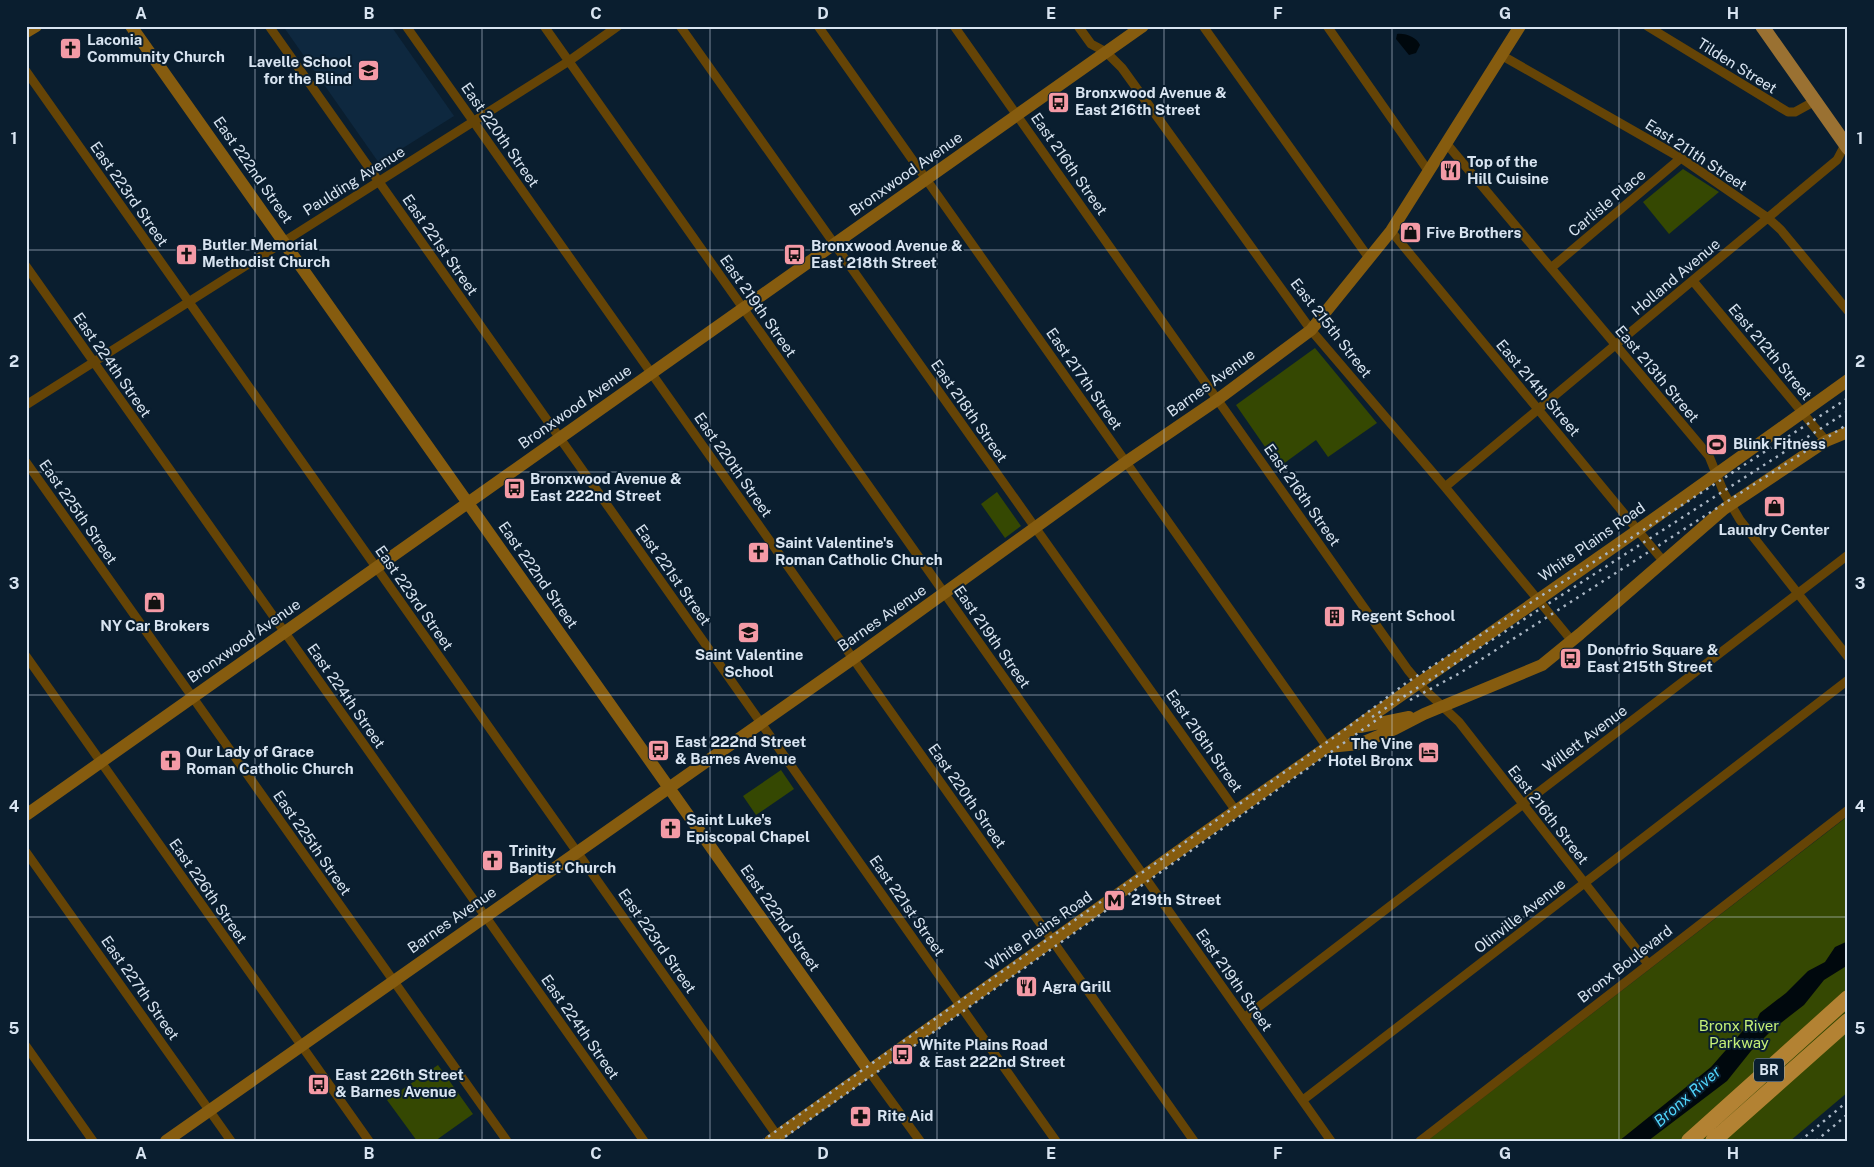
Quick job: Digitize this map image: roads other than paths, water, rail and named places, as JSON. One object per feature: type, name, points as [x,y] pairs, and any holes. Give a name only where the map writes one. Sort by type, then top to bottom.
[{"type":"highway","name":"BR","points":[[1689,1141],[1848,998]]},
{"type":"highway","name":"BR","points":[[1713,1141],[1848,1021]]},
{"type":"main road","points":[[1762,26],[1847,144]]},
{"type":"street","points":[[26,32],[36,26]]},
{"type":"street","name":"East 222nd Street","points":[[131,26],[920,1141]]},
{"type":"street","name":"East 221st Street","points":[[269,26],[1056,1141]]},
{"type":"street","name":"East 220th Street","points":[[406,26],[1194,1141]]},
{"type":"street","name":"East 219th Street","points":[[544,26],[1331,1141]]},
{"type":"street","name":"Paulding Avenue","points":[[26,405],[474,122],[569,61],[618,26]]},
{"type":"street","name":"East 218th Street","points":[[680,26],[1236,811]]},
{"type":"street","name":"East 217th Street","points":[[818,26],[1327,747]]},
{"type":"street","name":"East 216th Street","points":[[954,26],[1418,683],[1459,722],[1648,964]]},
{"type":"street","name":"East 215th Street","points":[[1078,26],[1091,44],[1106,52],[1122,68],[1311,330],[1445,487],[1572,641]]},
{"type":"street","name":"Bronxwood Avenue","points":[[26,815],[1143,26]]},
{"type":"street","points":[[1203,26],[1368,258]]},
{"type":"street","points":[[1326,26],[1429,172]]},
{"type":"street","name":"Barnes Avenue","points":[[166,1141],[1036,529],[1126,462],[1217,400],[1311,330],[1391,232],[1520,26]]},
{"type":"street","name":"Tilden Street","points":[[1647,26],[1788,112],[1795,112],[1815,101]]},
{"type":"street","name":"East 211th Street","points":[[1501,55],[1681,158],[1768,218],[1781,230],[1848,311]]},
{"type":"street","name":"East 223rd Street","points":[[26,71],[577,852],[776,1139]]},
{"type":"street","name":"East 213th Street","points":[[1446,144],[1709,456],[1731,505],[1740,520],[1848,657]]},
{"type":"street","name":"Holland Avenue","points":[[1445,487],[1837,160],[1847,144]]},
{"type":"street","name":"Carlisle Place","points":[[1551,268],[1681,158]]},
{"type":"street","name":"East 214th Street","points":[[1391,232],[1664,562]]},
{"type":"street","name":"East 224th Street","points":[[26,266],[644,1141]]},
{"type":"street","name":"East 212th Street","points":[[1693,281],[1826,441]]},
{"type":"street","name":"White Plains Road","points":[[776,1139],[960,1006],[1638,530],[1848,380]]},
{"type":"street","name":"White Plains Road","points":[[1327,747],[1359,744],[1424,714],[1542,665],[1731,505],[1826,441],[1848,432]]},
{"type":"street","name":"East 225th Street","points":[[26,462],[507,1141]]},
{"type":"street","name":"Willett Avenue","points":[[1244,1018],[1848,555]]},
{"type":"street","name":"East 226th Street","points":[[26,656],[369,1141]]},
{"type":"street","name":"Olinville Avenue","points":[[1303,1100],[1848,680]]},
{"type":"street","name":"White Plains Road","points":[[1352,729],[1424,714]]},
{"type":"street","name":"Bronx Boulevard","points":[[1420,1141],[1848,810]]},
{"type":"street","name":"East 227th Street","points":[[26,852],[231,1141]]},
{"type":"street","points":[[26,1046],[93,1141]]},
{"type":"water","points":[[1397,34],[1407,35],[1416,40],[1420,45],[1416,53],[1409,55],[1396,39]]},
{"type":"water","name":"Bronx River","points":[[1848,941],[1848,965],[1824,980],[1804,1005],[1773,1029],[1751,1051],[1727,1081],[1648,1141],[1619,1141],[1711,1067],[1747,1026],[1756,1021],[1760,1013],[1786,993],[1808,971],[1825,962],[1835,947]]},
{"type":"railway","points":[[762,1141],[1347,728],[1406,683],[1848,398]]},
{"type":"railway","points":[[1372,717],[1848,411]]},
{"type":"railway","points":[[1410,700],[1460,673],[1848,424]]},
{"type":"railway","points":[[779,1141],[1382,716]]},
{"type":"railway","points":[[1800,1141],[1848,1101]]},
{"type":"railway","points":[[1816,1141],[1848,1114]]},
{"type":"place","name":"Laconia Community Church","points":[[71,49]]},
{"type":"place","name":"Lavelle School for the Blind","points":[[368,71]]},
{"type":"place","name":"Bronxwood Avenue & East 216th Street","points":[[1059,102]]},
{"type":"place","name":"Top of the Hill Cuisine","points":[[1451,171]]},
{"type":"place","name":"Five Brothers","points":[[1410,233]]},
{"type":"place","name":"Butler Memorial Methodist Church","points":[[186,254]]},
{"type":"place","name":"Bronxwood Avenue & East 218th Street","points":[[795,255]]},
{"type":"place","name":"Blink Fitness","points":[[1717,444]]},
{"type":"place","name":"Bronxwood Avenue & East 222nd Street","points":[[514,488]]},
{"type":"place","name":"Laundry Center","points":[[1774,507]]},
{"type":"place","name":"Saint Valentine's Roman Catholic Church","points":[[759,552]]},
{"type":"place","name":"NY Car Brokers","points":[[155,603]]},
{"type":"place","name":"Regent School","points":[[1335,616]]},
{"type":"place","name":"Saint Valentine School","points":[[749,632]]},
{"type":"place","name":"Donofrio Square & East 215th Street","points":[[1571,659]]},
{"type":"place","name":"East 222nd Street & Barnes Avenue","points":[[659,751]]},
{"type":"place","name":"The Vine Hotel Bronx","points":[[1429,753]]},
{"type":"place","name":"Our Lady of Grace Roman Catholic Church","points":[[170,761]]},
{"type":"place","name":"Saint Luke's Episcopal Chapel","points":[[670,829]]},
{"type":"place","name":"Trinity Baptist Church","points":[[493,860]]},
{"type":"place","name":"219th Street","points":[[1115,900]]},
{"type":"place","name":"Agra Grill","points":[[1026,987]]},
{"type":"place","name":"White Plains Road & East 222nd Street","points":[[903,1054]]},
{"type":"place","name":"East 226th Street & Barnes Avenue","points":[[319,1084]]},
{"type":"place","name":"Rite Aid","points":[[861,1116]]},
{"type":"park label","name":"Bronx River Parkway","points":[[1739,1034]]}]
